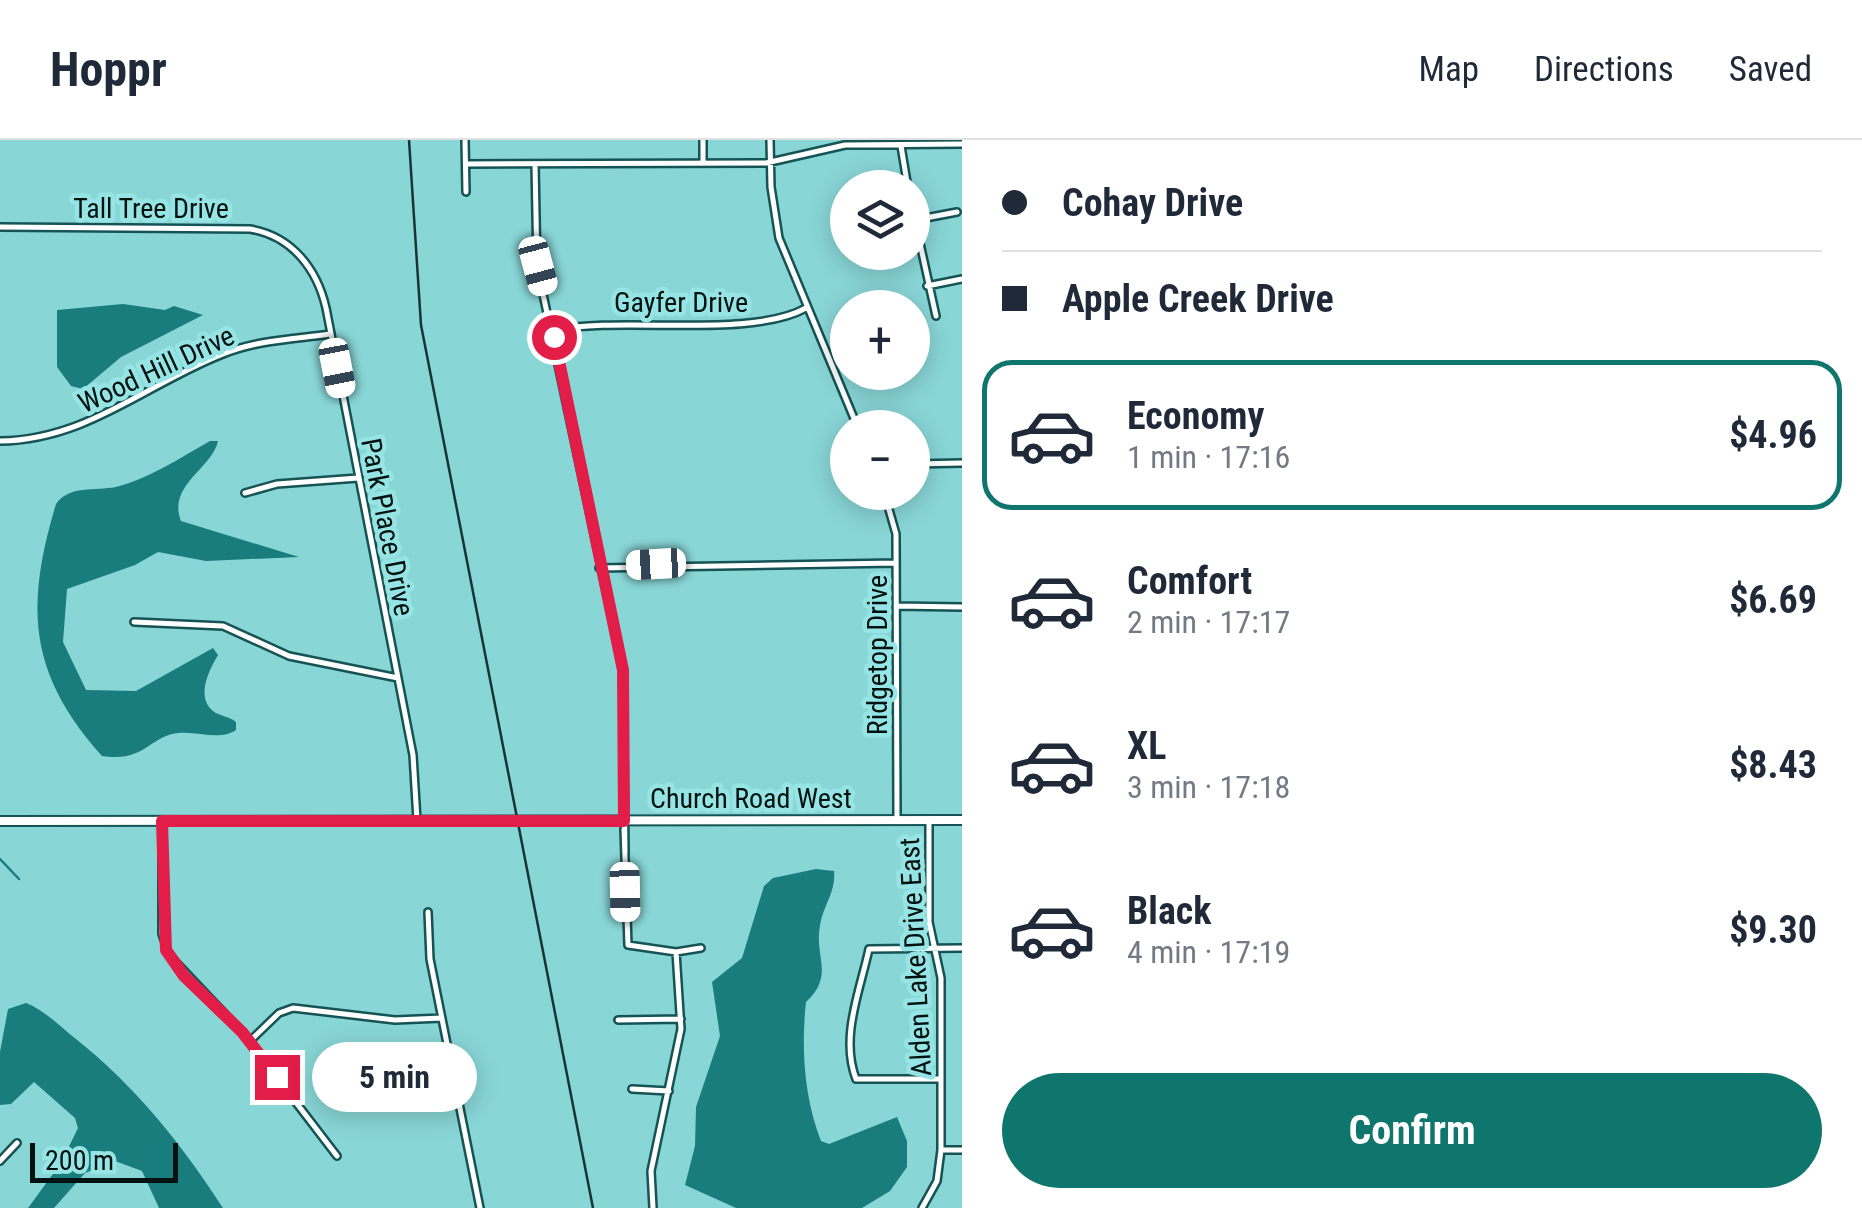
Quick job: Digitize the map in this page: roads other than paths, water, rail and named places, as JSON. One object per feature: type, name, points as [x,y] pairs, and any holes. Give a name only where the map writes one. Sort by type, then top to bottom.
[{"type":"street","points":[[465,140],[466,192]]},
{"type":"street","points":[[703,140],[703,164]]},
{"type":"street","points":[[770,140],[778,232],[851,410]]},
{"type":"street","points":[[466,164],[771,163],[836,146],[962,144]]},
{"type":"street","points":[[901,145],[905,170]]},
{"type":"street","points":[[536,164],[538,266],[624,678],[627,942],[636,949],[676,952],[701,948]]},
{"type":"street","points":[[930,217],[957,212]]},
{"type":"street","name":"Tall Tree Drive","points":[[0,227],[240,228],[261,231],[296,251]]},
{"type":"street","name":"Park Place Drive","points":[[296,251],[321,287],[414,760],[417,820]]},
{"type":"street","points":[[924,270],[936,316]]},
{"type":"street","points":[[927,286],[962,279]]},
{"type":"street","name":"Gayfer Drive","points":[[553,330],[602,322],[764,322],[808,307]]},
{"type":"street","name":"Wood Hill Drive","points":[[0,441],[34,440],[82,426],[229,351],[330,334]]},
{"type":"street","points":[[930,464],[962,463]]},
{"type":"street","points":[[244,494],[277,484],[358,478]]},
{"type":"street","name":"Ridgetop Drive","points":[[890,510],[896,528],[897,563],[897,820]]},
{"type":"street","points":[[599,568],[897,563]]},
{"type":"street","points":[[896,606],[962,607]]},
{"type":"street","points":[[134,622],[223,626],[288,656],[398,678]]},
{"type":"street","name":"Church Road West","points":[[0,820],[624,824],[962,820]]},
{"type":"street","name":"Alden Lake Drive East","points":[[922,1208],[936,1185],[942,1150],[941,978],[929,922],[929,820]]},
{"type":"street","points":[[162,821],[166,950],[184,976],[250,1041],[337,1156]]},
{"type":"street","points":[[428,912],[430,959],[480,1208]]},
{"type":"street","points":[[941,1080],[856,1079],[851,1066],[850,1029],[869,949],[962,948]]},
{"type":"street","points":[[652,1208],[650,1178],[681,1019],[676,952]]},
{"type":"street","points":[[250,1041],[279,1013],[293,1008],[396,1020],[442,1018]]},
{"type":"street","points":[[618,1020],[681,1019]]},
{"type":"street","points":[[632,1090],[669,1091]]},
{"type":"street","points":[[0,1162],[18,1143]]},
{"type":"street","points":[[942,1150],[962,1150]]},
{"type":"water","points":[[123,304],[165,310],[174,306],[203,315],[121,357],[83,389],[71,386],[57,367],[57,310]]},
{"type":"water","points":[[210,441],[218,441],[214,451],[180,497],[181,521],[299,557],[206,561],[158,552],[135,565],[67,589],[63,642],[86,690],[136,691],[213,648],[218,655],[206,683],[205,698],[213,711],[236,722],[236,730],[229,733],[179,733],[128,756],[102,756],[59,696],[40,638],[40,575],[56,504],[75,491],[116,487],[141,478]]},
{"type":"water","points":[[816,869],[834,871],[834,879],[820,926],[820,983],[806,1002],[805,1073],[815,1125],[821,1141],[829,1144],[897,1117],[907,1141],[907,1167],[890,1191],[862,1208],[736,1208],[685,1185],[695,1146],[696,1107],[720,1036],[712,982],[742,958],[764,886],[773,878]]},
{"type":"water","points":[[26,1003],[46,1014],[98,1057],[137,1096],[174,1138],[223,1208],[159,1208],[142,1171],[115,1161],[85,1173],[54,1208],[28,1208],[61,1163],[78,1128],[75,1118],[34,1082],[11,1104],[0,1105],[0,1052],[8,1009]]},
{"type":"waterway","points":[[0,859],[19,879]]},
{"type":"railway","points":[[409,140],[421,325],[593,1208]]}]
